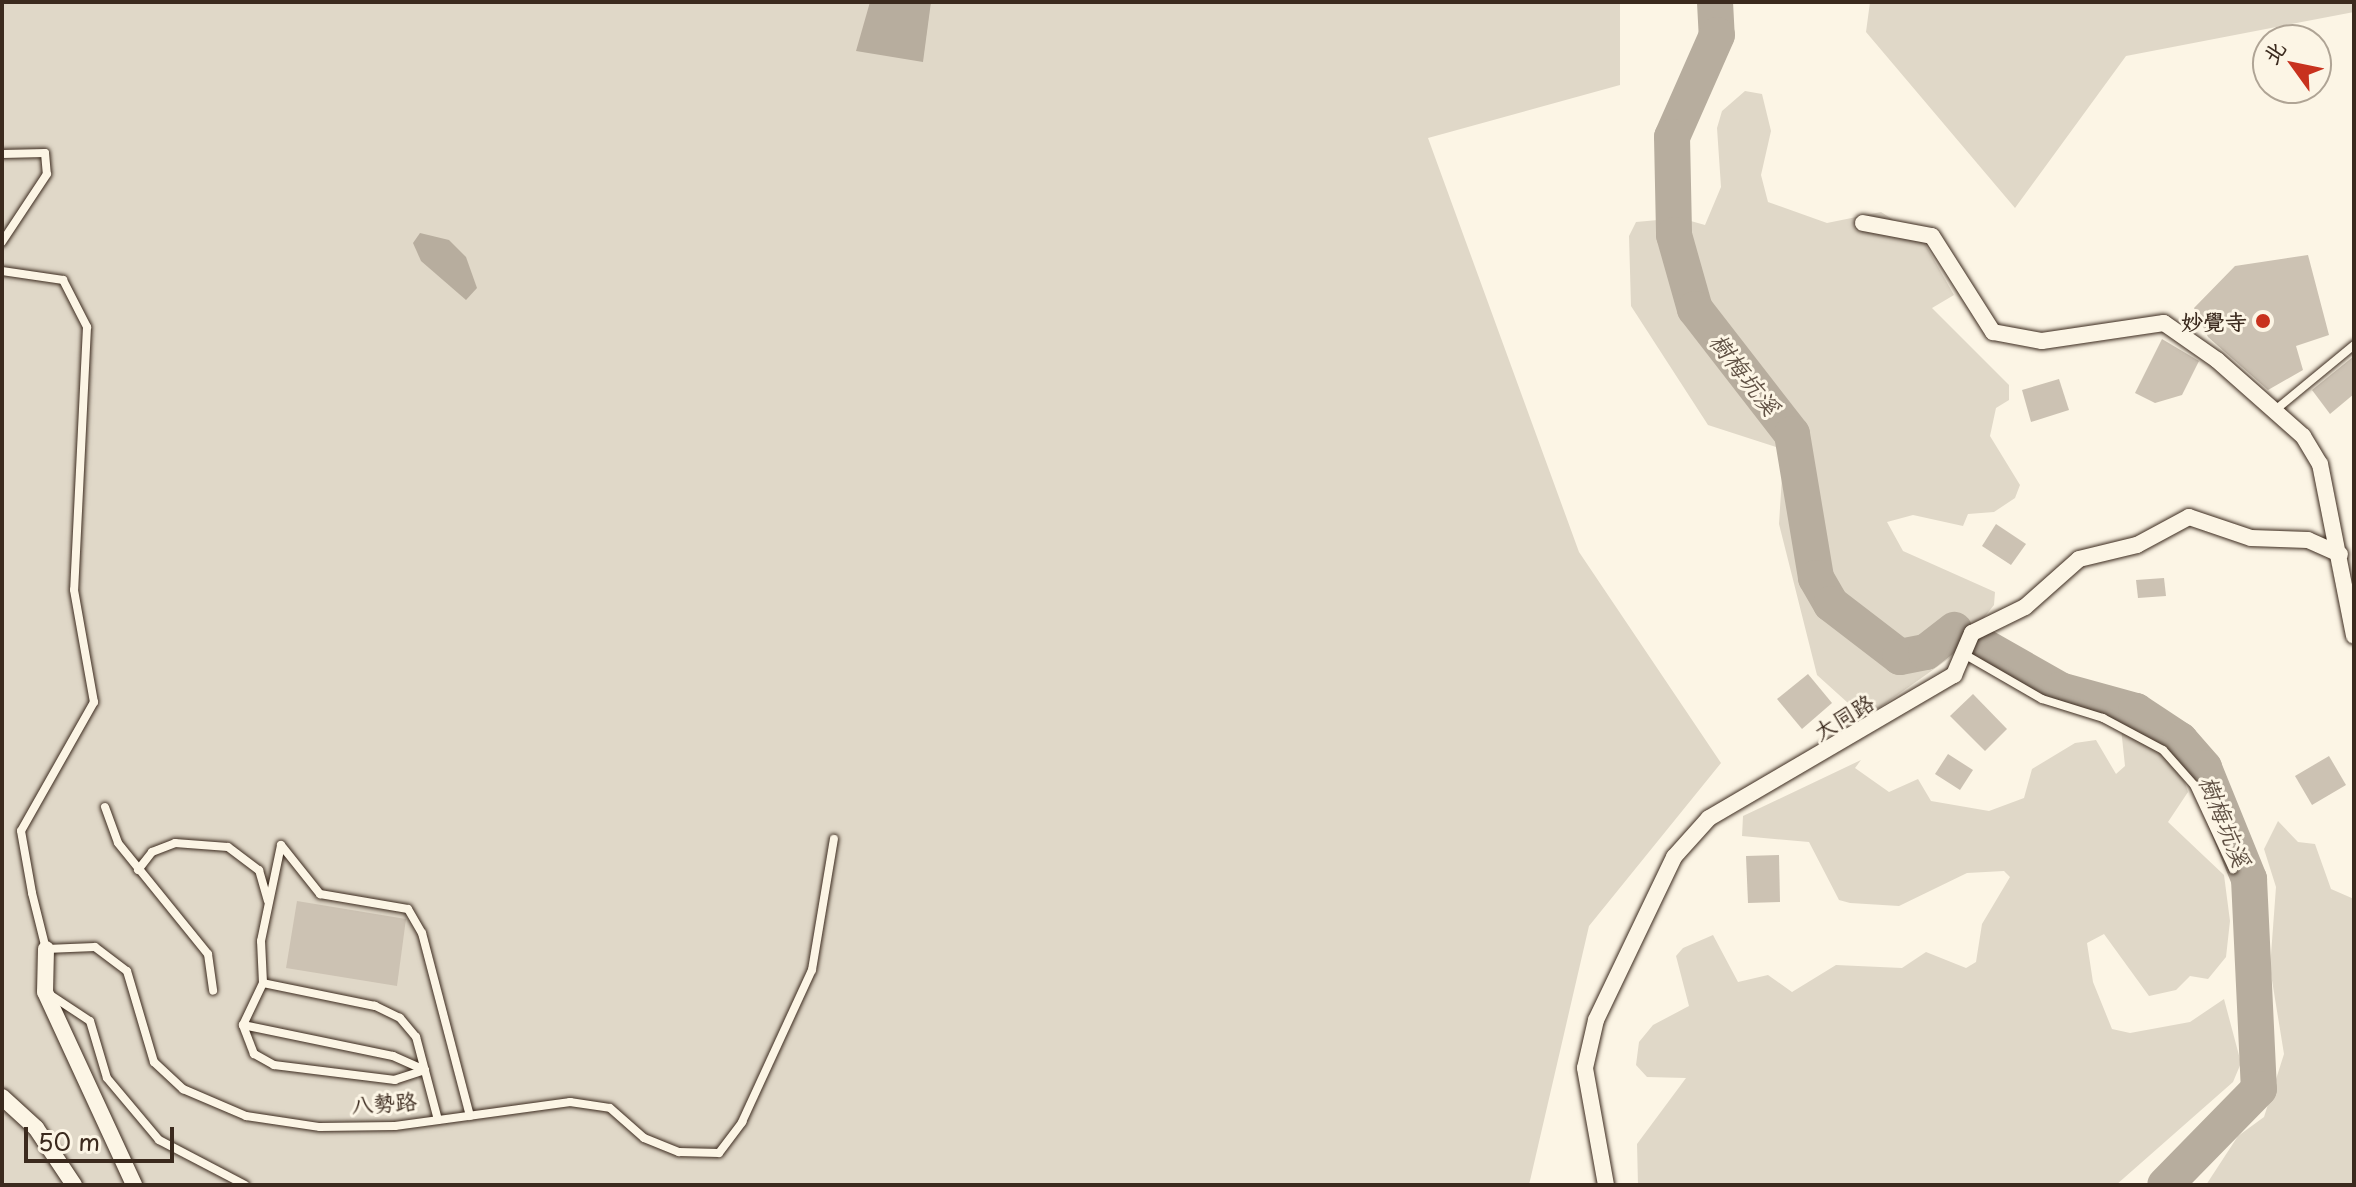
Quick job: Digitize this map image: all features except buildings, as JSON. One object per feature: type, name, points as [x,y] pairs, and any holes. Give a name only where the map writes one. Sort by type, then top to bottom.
[{"type":"street","points":[[1863,223],[1932,236],[1993,332],[2042,341],[2164,323],[2303,436],[2320,464],[2354,636]]},
{"type":"street","name":"大同路","points":[[1606,1185],[1585,1068],[1596,1020],[1674,857],[1709,818],[1954,675],[1972,633],[2025,607],[2079,559],[2137,545],[2189,517],[2251,538],[2308,540],[2340,554]]},
{"type":"street","points":[[46,949],[45,992],[134,1185]]},
{"type":"street","points":[[2,1097],[36,1128],[74,1185]]},
{"type":"lane","points":[[2,154],[45,153],[47,174],[2,242]]},
{"type":"lane","points":[[2,271],[63,280],[87,327],[74,590],[94,702],[21,831],[46,949]]},
{"type":"lane","points":[[2274,412],[2354,345]]},
{"type":"lane","points":[[1963,653],[2042,699],[2103,718],[2163,750],[2194,785],[2233,869]]},
{"type":"lane","points":[[105,807],[138,870],[208,954],[213,991]]},
{"type":"lane","name":"八勢路","points":[[46,949],[95,947],[127,971],[154,1062],[183,1089],[246,1116],[320,1127],[438,1120],[570,1102],[610,1108],[644,1138],[679,1152],[719,1153],[742,1122],[812,970],[834,839]]},
{"type":"lane","points":[[138,870],[152,852],[175,843],[228,847],[259,870],[269,904]]},
{"type":"lane","points":[[425,1070],[395,1080],[274,1065],[254,1054],[243,1025],[263,983],[269,904],[281,845],[320,894],[408,909],[422,933],[470,1116]]},
{"type":"lane","points":[[263,983],[375,1006],[400,1018],[416,1037],[438,1120]]},
{"type":"lane","points":[[45,992],[90,1021],[107,1078],[159,1140],[245,1185]]},
{"type":"lane","points":[[243,1025],[425,1070]]},
{"type":"shaded area","points":[[2,2],[1620,2],[1620,85],[1428,138],[1579,552],[1721,763],[1589,926],[1529,1185],[2,1185]]},
{"type":"shaded area","points":[[870,2],[931,2],[923,62],[856,51]]},
{"type":"shaded area","points":[[1870,2],[2354,2],[2354,12],[2292,24],[2252,24],[2252,32],[2126,56],[2015,208],[1866,32]]},
{"type":"shaded area","points":[[1745,91],[1762,94],[1771,131],[1761,175],[1768,202],[1827,223],[1881,212],[1921,237],[1954,295],[1932,308],[2009,385],[2009,400],[1996,408],[1990,436],[2020,485],[2015,498],[1994,512],[1968,514],[1963,526],[1913,515],[1887,522],[1903,551],[1995,592],[1994,605],[1954,655],[1879,708],[1858,712],[1817,675],[1779,524],[1783,460],[1776,447],[1708,425],[1631,306],[1629,236],[1636,222],[1680,218],[1705,225],[1721,187],[1717,128],[1722,111]]},
{"type":"shaded area","points":[[420,233],[449,240],[466,257],[477,288],[466,300],[421,261],[413,243]]},
{"type":"shaded area","points":[[2121,728],[2165,751],[2185,783],[2188,792],[2168,822],[2224,875],[2230,921],[2226,957],[2208,979],[2190,976],[2176,990],[2149,996],[2104,934],[2087,943],[2093,982],[2112,1029],[2130,1033],[2190,1022],[2224,999],[2241,1063],[2233,1082],[2116,1185],[1638,1185],[1637,1144],[1686,1078],[1647,1077],[1636,1065],[1639,1042],[1653,1025],[1689,1006],[1676,956],[1683,948],[1713,935],[1738,982],[1768,975],[1792,992],[1836,965],[1902,968],[1926,952],[1966,968],[1976,962],[1982,924],[2010,877],[2004,871],[1967,873],[1899,906],[1850,903],[1839,900],[1809,842],[1742,836],[1743,816],[1861,760],[1855,768],[1889,792],[1918,779],[1931,801],[1989,811],[2024,798],[2032,769],[2075,743],[2096,740],[2116,774],[2125,766]]},
{"type":"shaded area","points":[[2278,821],[2298,842],[2315,844],[2331,889],[2354,899],[2354,1185],[2206,1185],[2238,1136],[2264,1117],[2284,1054],[2270,968],[2276,887],[2264,849]]},
{"type":"waterway","name":"樹梅坑溪","points":[[1715,2],[1717,35],[1672,137],[1674,235],[1695,309],[1792,434],[1816,578],[1831,604],[1900,657],[1926,652],[1954,630]]},
{"type":"waterway","name":"樹梅坑溪","points":[[1985,647],[2060,690],[2136,711],[2180,740],[2204,768],[2249,879],[2259,1089],[2165,1185]]},
{"type":"place","name":"妙覺寺","points":[[2263,321]]}]
